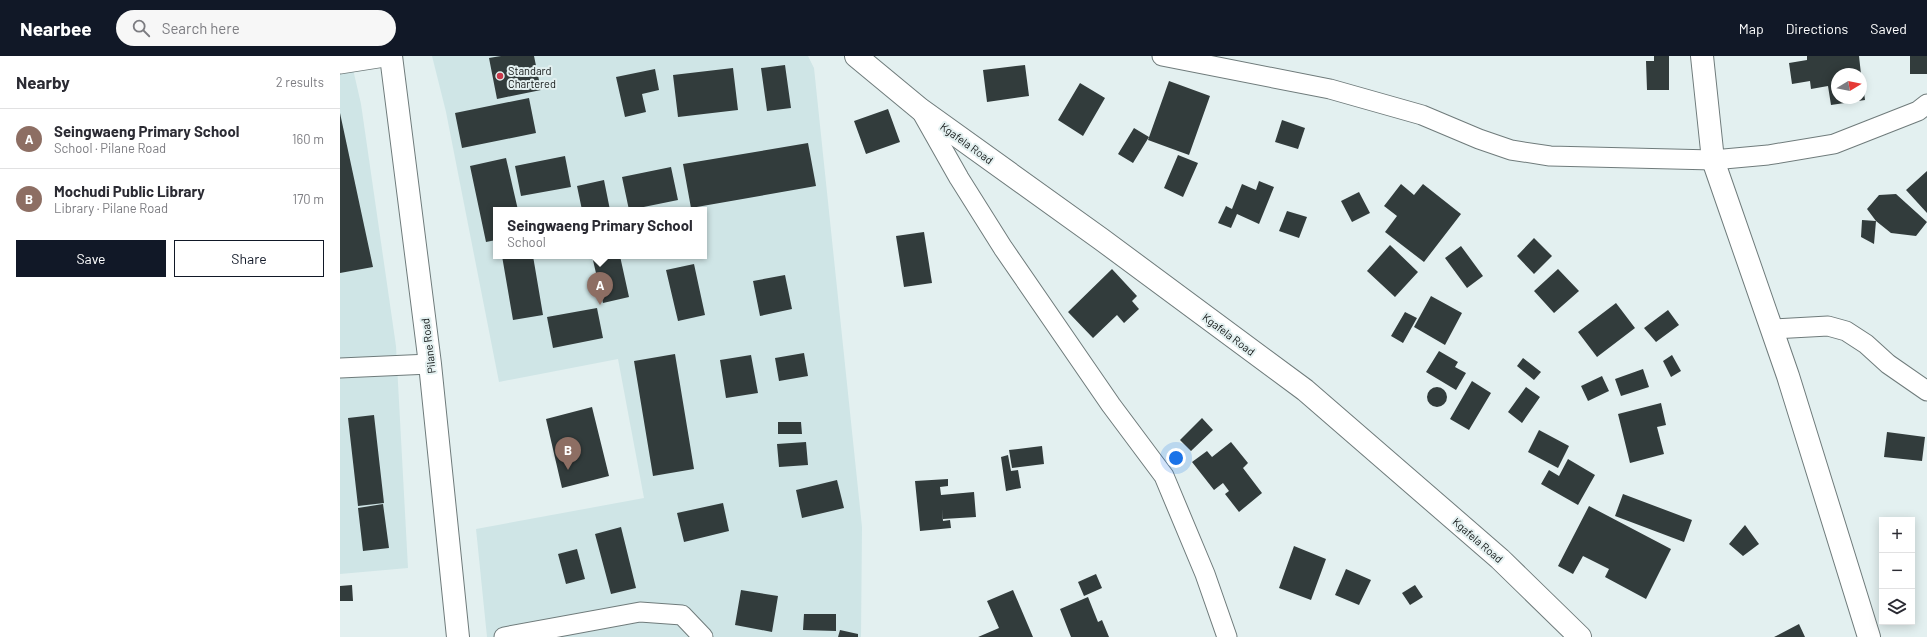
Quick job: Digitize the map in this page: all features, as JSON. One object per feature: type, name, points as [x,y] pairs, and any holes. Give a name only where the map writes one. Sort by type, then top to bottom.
[{"type":"street","points":[[340,64],[391,56]]},
{"type":"street","name":"Pilane Road","points":[[391,56],[430,364],[458,637]]},
{"type":"street","name":"Kgafela Road","points":[[856,56],[920,110],[1101,239],[1305,390],[1500,559],[1580,637]]},
{"type":"street","points":[[1162,56],[1330,89],[1422,115],[1479,139],[1511,150],[1550,156],[1713,160],[1768,155],[1834,144],[1918,111],[1927,104]]},
{"type":"street","points":[[1702,56],[1713,160],[1772,329],[1869,637]]},
{"type":"street","points":[[920,110],[959,178],[1003,248],[1110,405],[1164,476],[1205,574],[1227,637]]},
{"type":"street","points":[[1772,329],[1828,326],[1846,331],[1866,344],[1888,364],[1927,390]]},
{"type":"street","points":[[340,368],[430,364]]},
{"type":"street","points":[[504,637],[640,612],[682,615],[703,637]]},
{"type":"shaded area","points":[[340,56],[350,56],[361,104],[396,346],[408,568],[340,574]]},
{"type":"shaded area","points":[[432,56],[808,56],[814,68],[862,527],[861,637],[487,637],[476,529],[644,498],[618,359],[499,382],[446,112]]},
{"type":"building","points":[[501,56],[534,56],[541,90],[497,99],[489,58]]},
{"type":"building","points":[[1654,56],[1669,56],[1669,90],[1647,90],[1646,61],[1654,61]]},
{"type":"building","points":[[1807,56],[1859,56],[1860,68],[1831,68],[1831,104],[1838,104],[1831,105],[1828,86],[1811,89],[1810,81],[1792,84],[1789,63],[1807,60]]},
{"type":"building","points":[[1910,56],[1927,56],[1927,74],[1910,74]]},
{"type":"building","points":[[785,65],[791,108],[767,111],[761,68]]},
{"type":"building","points":[[1025,65],[1029,96],[987,102],[983,70]]},
{"type":"building","points":[[733,68],[738,110],[678,117],[673,75]]},
{"type":"building","points":[[655,69],[659,90],[642,94],[646,112],[625,117],[616,77]]},
{"type":"building","points":[[1169,81],[1210,96],[1189,155],[1148,140]]},
{"type":"building","points":[[1080,83],[1105,98],[1083,136],[1058,120]]},
{"type":"building","points":[[529,98],[536,133],[462,148],[455,113]]},
{"type":"building","points":[[888,109],[900,142],[866,154],[854,121]]},
{"type":"building","points":[[340,113],[373,267],[340,273]]},
{"type":"building","points":[[1282,120],[1305,128],[1298,149],[1275,142]]},
{"type":"building","points":[[1134,128],[1149,137],[1133,163],[1118,154]]},
{"type":"building","points":[[808,143],[816,186],[691,207],[683,164]]},
{"type":"building","points":[[1178,155],[1198,163],[1183,197],[1164,188]]},
{"type":"building","points":[[565,156],[571,187],[521,196],[515,166]]},
{"type":"building","points":[[506,158],[517,207],[493,207],[493,241],[486,242],[470,166]]},
{"type":"building","points":[[671,167],[678,200],[644,207],[628,207],[622,177]]},
{"type":"building","points":[[1927,171],[1927,213],[1906,190]]},
{"type":"building","points":[[604,180],[609,207],[581,207],[577,186]]},
{"type":"building","points":[[1259,181],[1274,187],[1259,224],[1237,214],[1231,228],[1218,223],[1226,206],[1232,209],[1242,184],[1256,190]]},
{"type":"building","points":[[1401,184],[1414,195],[1423,184],[1461,214],[1424,262],[1385,232],[1397,216],[1384,206]]},
{"type":"building","points":[[1359,192],[1370,213],[1352,222],[1341,201]]},
{"type":"building","points":[[1896,194],[1927,222],[1916,236],[1891,233],[1876,221],[1867,209],[1879,195]]},
{"type":"building","points":[[1287,211],[1307,217],[1299,238],[1279,231]]},
{"type":"building","points":[[1862,220],[1876,221],[1874,244],[1861,237]]},
{"type":"building","points":[[924,232],[932,283],[904,287],[896,236]]},
{"type":"building","points":[[1534,238],[1552,256],[1534,274],[1517,256]]},
{"type":"building","points":[[1390,245],[1418,272],[1395,297],[1367,271]]},
{"type":"building","points":[[1461,246],[1483,276],[1467,288],[1445,258]]},
{"type":"building","points":[[503,259],[534,259],[543,315],[513,320]]},
{"type":"building","points":[[593,259],[621,259],[629,297],[603,303]]},
{"type":"building","points":[[694,264],[705,315],[678,321],[666,270]]},
{"type":"building","points":[[1112,269],[1137,296],[1132,301],[1139,309],[1124,323],[1117,315],[1093,338],[1068,312]]},
{"type":"building","points":[[1558,269],[1579,291],[1554,313],[1534,291]]},
{"type":"building","points":[[785,275],[792,309],[760,316],[753,281]]},
{"type":"building","points":[[1431,296],[1462,313],[1445,345],[1414,327]]},
{"type":"building","points":[[1616,303],[1635,328],[1597,357],[1578,332]]},
{"type":"building","points":[[597,308],[603,338],[553,348],[547,317]]},
{"type":"building","points":[[1668,310],[1679,325],[1656,342],[1644,328]]},
{"type":"building","points":[[1405,312],[1417,318],[1403,343],[1391,336]]},
{"type":"building","points":[[1439,351],[1458,362],[1455,367],[1466,373],[1456,390],[1426,372]]},
{"type":"building","points":[[804,353],[808,376],[779,381],[775,358]]},
{"type":"building","points":[[675,354],[694,469],[653,476],[634,361]]},
{"type":"building","points":[[751,355],[758,393],[726,398],[720,360]]},
{"type":"building","points":[[1672,355],[1681,371],[1671,377],[1663,361]]},
{"type":"building","points":[[1523,358],[1541,372],[1534,380],[1517,366]]},
{"type":"building","points":[[1643,369],[1649,387],[1621,396],[1615,379]]},
{"type":"building","points":[[1602,376],[1609,391],[1588,401],[1581,386]]},
{"type":"building","points":[[1472,381],[1491,393],[1469,430],[1450,419]]},
{"type":"building","points":[[1437,387],[1444,390],[1447,397],[1444,404],[1437,407],[1430,404],[1427,397],[1430,390]]},
{"type":"building","points":[[1526,387],[1540,397],[1522,423],[1508,412]]},
{"type":"building","points":[[1661,403],[1666,425],[1657,427],[1664,454],[1630,463],[1618,414]]},
{"type":"building","points":[[592,407],[609,476],[562,488],[546,419]]},
{"type":"building","points":[[374,415],[384,503],[358,506],[348,418]]},
{"type":"building","points":[[1202,418],[1213,430],[1191,451],[1180,440]]},
{"type":"building","points":[[778,422],[801,422],[802,434],[778,434]]},
{"type":"building","points":[[1539,430],[1569,446],[1558,468],[1528,452]]},
{"type":"building","points":[[1887,432],[1925,437],[1922,461],[1884,457]]},
{"type":"building","points":[[806,442],[808,465],[779,467],[777,444]]},
{"type":"building","points":[[1231,442],[1248,463],[1243,468],[1262,493],[1239,512],[1225,494],[1229,491],[1223,483],[1214,490],[1192,462],[1207,451],[1212,457]]},
{"type":"building","points":[[1042,446],[1044,464],[1012,468],[1009,450]]},
{"type":"building","points":[[1008,455],[1011,471],[1018,470],[1021,488],[1006,491],[1001,457]]},
{"type":"building","points":[[1568,459],[1595,475],[1578,505],[1541,484],[1549,470],[1559,476]]},
{"type":"building","points":[[948,479],[948,486],[940,487],[941,495],[974,492],[976,517],[943,519],[942,509],[943,521],[950,520],[951,528],[920,531],[915,481]]},
{"type":"building","points":[[837,480],[844,508],[802,518],[796,490]]},
{"type":"building","points":[[1623,494],[1692,520],[1684,542],[1615,516]]},
{"type":"building","points":[[723,503],[729,531],[684,542],[677,513]]},
{"type":"building","points":[[383,504],[389,548],[363,551],[358,508]]},
{"type":"building","points":[[1589,506],[1671,549],[1646,599],[1605,577],[1609,569],[1583,556],[1573,574],[1558,566]]},
{"type":"building","points":[[1745,525],[1759,544],[1743,556],[1729,544]]},
{"type":"building","points":[[621,527],[636,588],[611,594],[595,534]]},
{"type":"building","points":[[1294,546],[1326,559],[1311,600],[1279,588]]},
{"type":"building","points":[[577,549],[585,579],[566,584],[558,554]]},
{"type":"building","points":[[1346,569],[1371,580],[1359,605],[1335,595]]},
{"type":"building","points":[[1096,574],[1102,588],[1084,596],[1078,582]]},
{"type":"building","points":[[352,585],[353,601],[340,601],[340,586]]},
{"type":"building","points":[[1415,585],[1423,597],[1410,605],[1402,593]]},
{"type":"building","points":[[741,590],[778,596],[772,632],[735,625]]},
{"type":"building","points":[[1013,590],[1033,637],[978,637],[999,628],[987,601]]},
{"type":"building","points":[[1088,597],[1098,622],[1102,620],[1109,637],[1071,637],[1060,609]]},
{"type":"building","points":[[804,614],[836,614],[836,631],[803,630]]},
{"type":"building","points":[[1799,624],[1805,637],[1774,637]]},
{"type":"building","points":[[840,630],[858,634],[858,637],[838,637]]},
{"type":"place","name":"Standard Chartered","points":[[500,76]]},
{"type":"place","name":"Seingwaeng Primary School","points":[[600,305]]},
{"type":"place","name":"Mochudi Public Library","points":[[568,470]]}]
